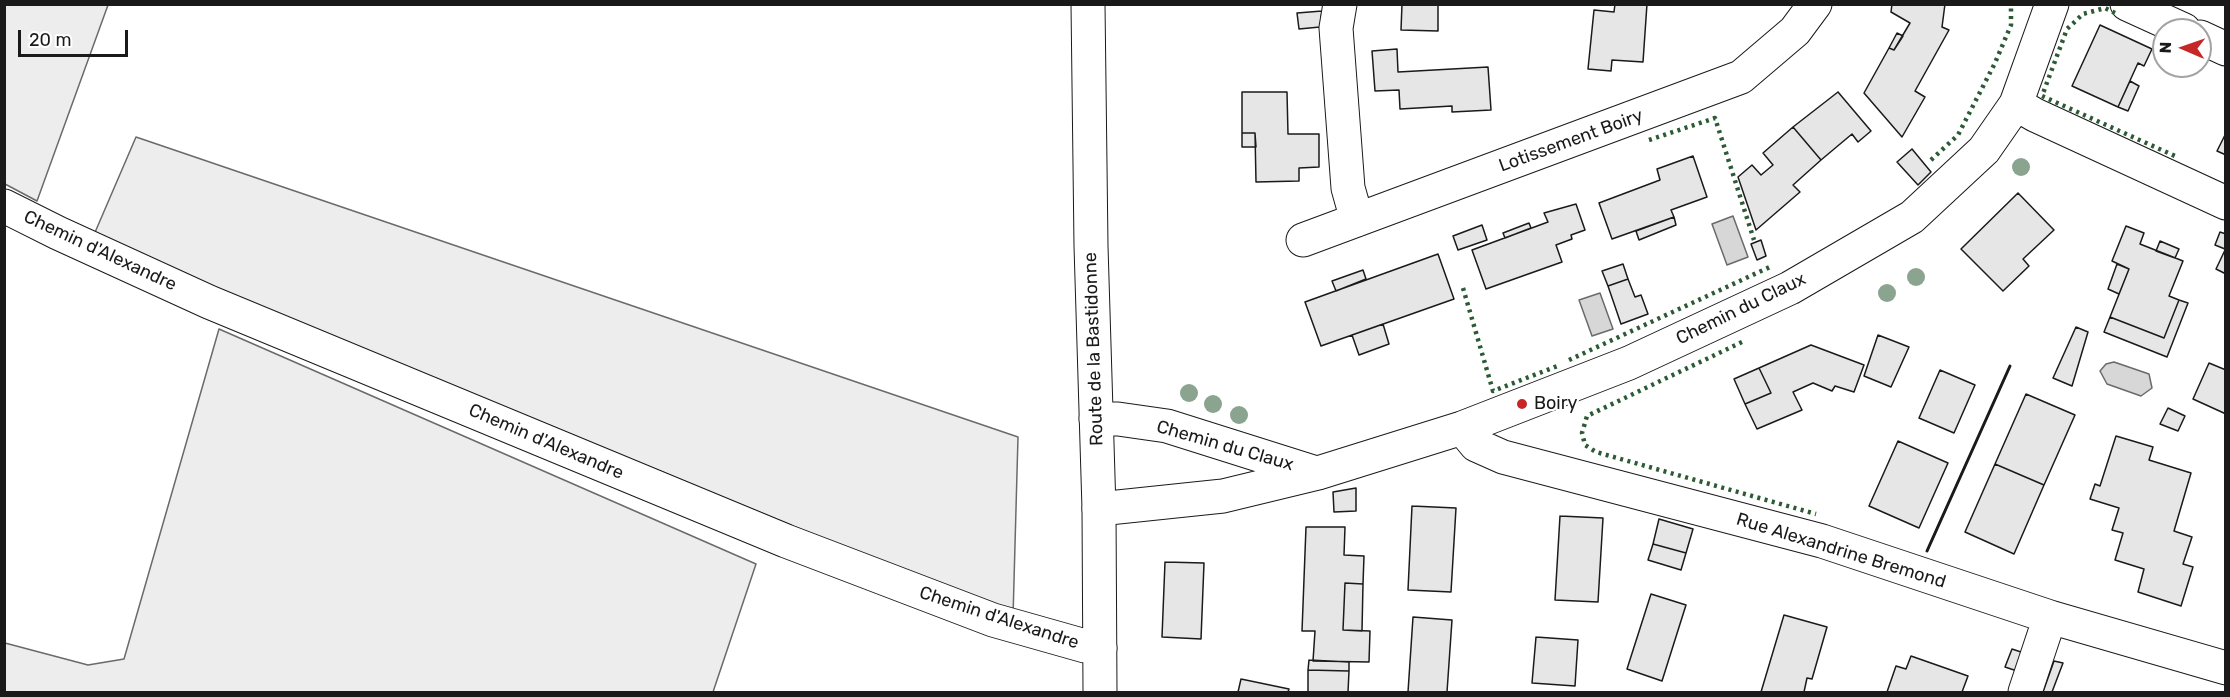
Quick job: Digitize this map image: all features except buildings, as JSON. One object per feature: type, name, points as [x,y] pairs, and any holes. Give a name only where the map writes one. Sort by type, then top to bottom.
[{"type":"street","name":"Route de la Bastidonne","points":[[1088,4],[1099,509],[1100,693]]},
{"type":"street","points":[[1340,4],[1336,28],[1348,189],[1357,220]]},
{"type":"street","name":"Lotissement Boiry","points":[[1303,240],[1741,77],[1795,31],[1815,4]]},
{"type":"street","name":"Chemin du Claux","points":[[1099,509],[1210,498],[1318,473],[1462,429],[1629,363],[1790,288],[1912,217],[1984,150],[2016,104],[2052,4]]},
{"type":"street","points":[[2127,4],[2158,18]]},
{"type":"street","points":[[2212,43],[2226,49]]},
{"type":"street","points":[[2016,104],[2035,115],[2226,203]]},
{"type":"street","name":"Chemin d'Alexandre","points":[[4,206],[209,302],[786,541],[993,620],[1085,646],[1100,648]]},
{"type":"street","name":"Chemin du Claux","points":[[1096,419],[1118,419],[1167,426],[1318,473]]},
{"type":"street","name":"Rue Alexandrine Bremond","points":[[1462,429],[1476,445],[1503,457],[1822,542],[2050,617],[2226,668]]},
{"type":"street","points":[[2025,693],[2050,617]]},
{"type":"shaded area","points":[[4,5],[108,5],[37,201],[5,184]]},
{"type":"shaded area","points":[[136,137],[1018,437],[1013,617],[93,237]]},
{"type":"shaded area","points":[[1733,216],[1748,257],[1727,265],[1712,224]]},
{"type":"shaded area","points":[[1600,293],[1613,329],[1592,336],[1579,300]]},
{"type":"shaded area","points":[[219,329],[756,564],[713,692],[5,692],[5,643],[88,665],[124,659]]},
{"type":"shaded area","points":[[2114,362],[2149,374],[2152,388],[2141,396],[2107,384],[2100,371],[2106,364]]},
{"type":"hedge","points":[[1931,160],[1958,135],[1995,63],[2011,25],[2011,4]]},
{"type":"hedge","points":[[2115,13],[2105,8],[2083,14],[2067,29],[2042,96],[2175,156]]},
{"type":"hedge","points":[[1649,140],[1715,118],[1754,240]]},
{"type":"hedge","points":[[1569,360],[1772,266]]},
{"type":"hedge","points":[[1463,288],[1493,391],[1560,365]]},
{"type":"hedge","points":[[1742,342],[1587,416],[1582,433],[1585,445],[1596,452],[1816,514]]},
{"type":"wall","points":[[1927,551],[2010,366]]},
{"type":"place","name":"Boiry","points":[[1522,404]]}]
